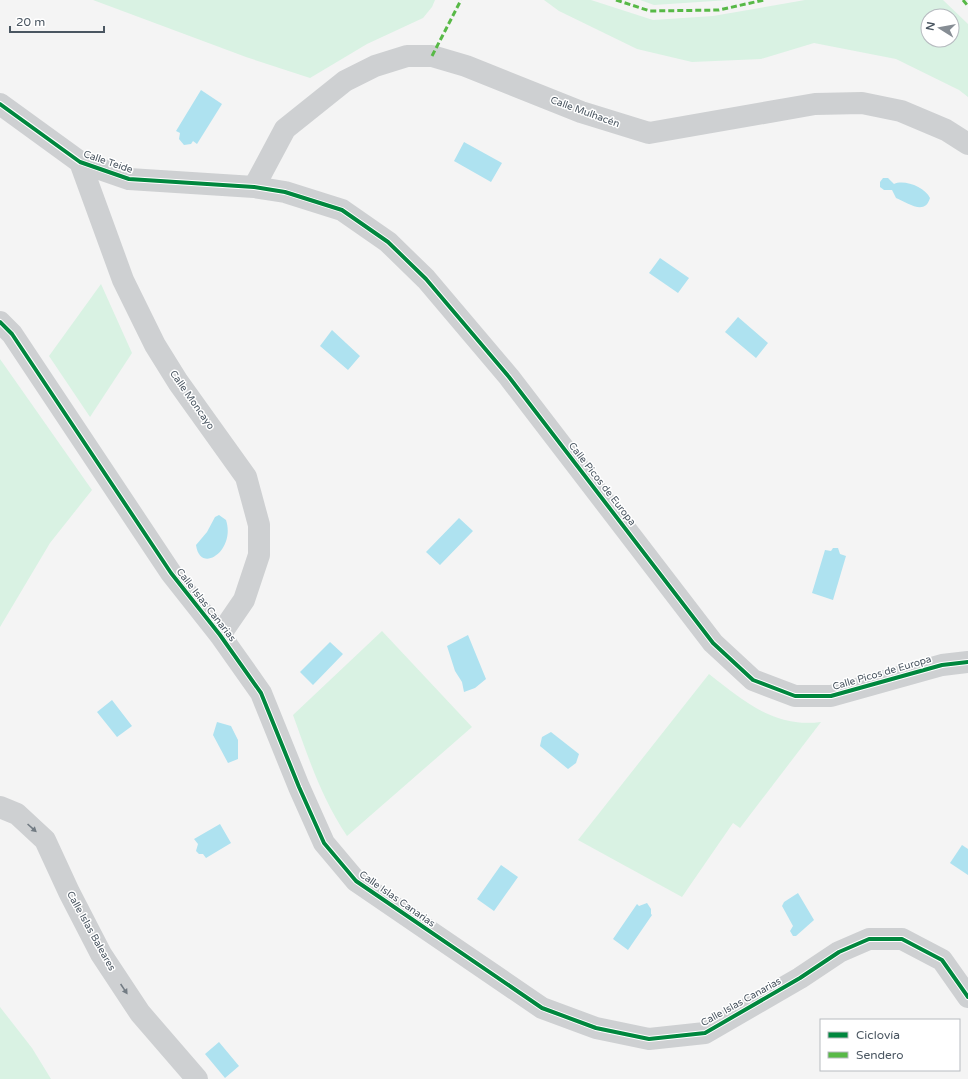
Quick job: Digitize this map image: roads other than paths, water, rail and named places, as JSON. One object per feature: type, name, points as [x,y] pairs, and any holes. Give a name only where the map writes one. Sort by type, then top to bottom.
[{"type":"street","name":"Calle Mulhacén","points":[[254,187],[285,129],[345,81],[375,66],[407,56],[432,56],[466,66],[581,112],[650,133],[815,104],[862,103],[901,111],[946,130],[968,144]]},
{"type":"street","name":"Calle Teide","points":[[0,104],[80,162],[129,179],[254,187]]},
{"type":"street","name":"Calle Moncayo","points":[[80,162],[123,280],[155,345],[178,382],[246,477],[259,525],[259,555],[244,600],[220,635]]},
{"type":"street","name":"Calle Picos de Europa","points":[[254,187],[285,192],[342,210],[388,242],[426,279],[509,377],[713,643],[753,680],[794,696],[831,696],[942,665],[968,662]]},
{"type":"street","name":"Calle Islas Canarias","points":[[0,322],[12,334],[171,573],[220,635],[261,693],[299,787],[324,843],[356,881],[542,1008],[596,1028],[649,1039],[704,1033],[800,978],[839,952],[869,939],[902,939],[942,960],[968,998]]},
{"type":"street","name":"Calle Islas Baleares","points":[[0,807],[17,814],[45,840],[69,892],[101,954],[140,1014],[197,1079]]},
{"type":"water","points":[[201,90],[222,104],[197,144],[193,141],[191,144],[184,145],[179,139],[180,133],[176,131]]},
{"type":"water","points":[[464,142],[502,163],[491,182],[454,161]]},
{"type":"water","points":[[883,178],[888,178],[894,184],[908,183],[919,187],[924,190],[930,198],[928,203],[924,206],[916,207],[896,198],[892,190],[884,190],[880,187],[880,182]]},
{"type":"water","points":[[660,258],[689,278],[678,293],[649,273]]},
{"type":"water","points":[[738,317],[768,343],[756,358],[725,332]]},
{"type":"water","points":[[332,330],[360,356],[348,370],[320,346]]},
{"type":"water","points":[[219,515],[226,520],[228,531],[226,541],[222,549],[216,555],[210,558],[204,558],[199,554],[196,545],[207,532],[215,517]]},
{"type":"water","points":[[459,518],[473,531],[440,565],[426,552]]},
{"type":"water","points":[[833,548],[838,548],[840,554],[846,556],[833,600],[812,593],[825,550],[831,551]]},
{"type":"water","points":[[468,635],[486,679],[475,688],[464,692],[462,682],[455,671],[447,646]]},
{"type":"water","points":[[330,642],[343,654],[313,685],[300,672]]},
{"type":"water","points":[[112,700],[132,726],[117,737],[97,712]]},
{"type":"water","points":[[217,722],[231,726],[238,740],[238,759],[228,763],[213,735]]},
{"type":"water","points":[[551,732],[579,754],[576,763],[568,769],[540,746],[542,737]]},
{"type":"water","points":[[220,824],[231,843],[206,858],[203,854],[199,854],[196,851],[198,844],[194,839]]},
{"type":"water","points":[[962,845],[968,849],[968,875],[950,863]]},
{"type":"water","points":[[501,865],[518,877],[494,911],[477,899]]},
{"type":"water","points":[[798,893],[814,920],[796,936],[793,936],[790,931],[793,926],[782,906],[784,902]]},
{"type":"water","points":[[647,903],[651,909],[652,915],[628,950],[613,939],[637,904],[639,906]]},
{"type":"water","points":[[219,1042],[239,1066],[225,1078],[205,1054]]}]
